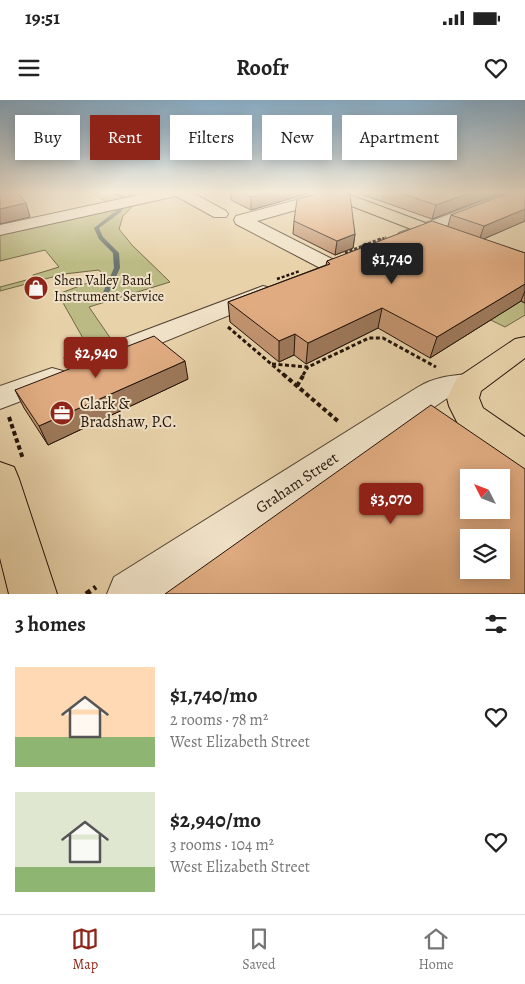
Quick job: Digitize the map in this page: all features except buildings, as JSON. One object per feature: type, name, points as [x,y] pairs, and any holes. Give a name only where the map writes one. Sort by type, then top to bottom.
[{"type":"main road","points":[[388,215],[525,267]]},
{"type":"main road","points":[[525,345],[455,378],[469,415],[484,428],[525,456]]},
{"type":"main road","points":[[12,471],[32,594]]},
{"type":"street","points":[[0,230],[70,215]]},
{"type":"street","points":[[259,215],[242,220],[327,266]]},
{"type":"street","points":[[387,240],[426,229],[463,215]]},
{"type":"street","points":[[97,359],[278,283]]},
{"type":"street","points":[[4,404],[70,370]]},
{"type":"street","name":"Graham Street","points":[[117,589],[455,378]]},
{"type":"path","points":[[278,283],[327,266],[387,240]]},
{"type":"path","points":[[224,324],[340,423]]},
{"type":"path","points":[[270,364],[308,367],[369,338],[383,338],[455,378]]},
{"type":"path","points":[[297,386],[308,367]]},
{"type":"path","points":[[4,404],[12,471]]},
{"type":"path","points":[[86,594],[117,589]]},
{"type":"shaded area","points":[[89,215],[124,215],[119,229],[132,245],[170,282],[89,307],[111,339],[88,347],[58,294],[104,277],[99,270],[64,274],[0,291],[0,287],[34,278],[33,275],[59,267],[45,250],[0,261],[0,235]]},
{"type":"shaded area","points":[[463,276],[525,303],[525,315],[505,327],[431,291]]},
{"type":"waterway","points":[[104,297],[117,268],[116,253],[101,238],[96,228],[114,215]]},
{"type":"place","name":"Shen Valley Band Instrument Service","points":[[36,288]]},
{"type":"place","name":"Clark & Bradshaw, P.C.","points":[[62,413]]}]
